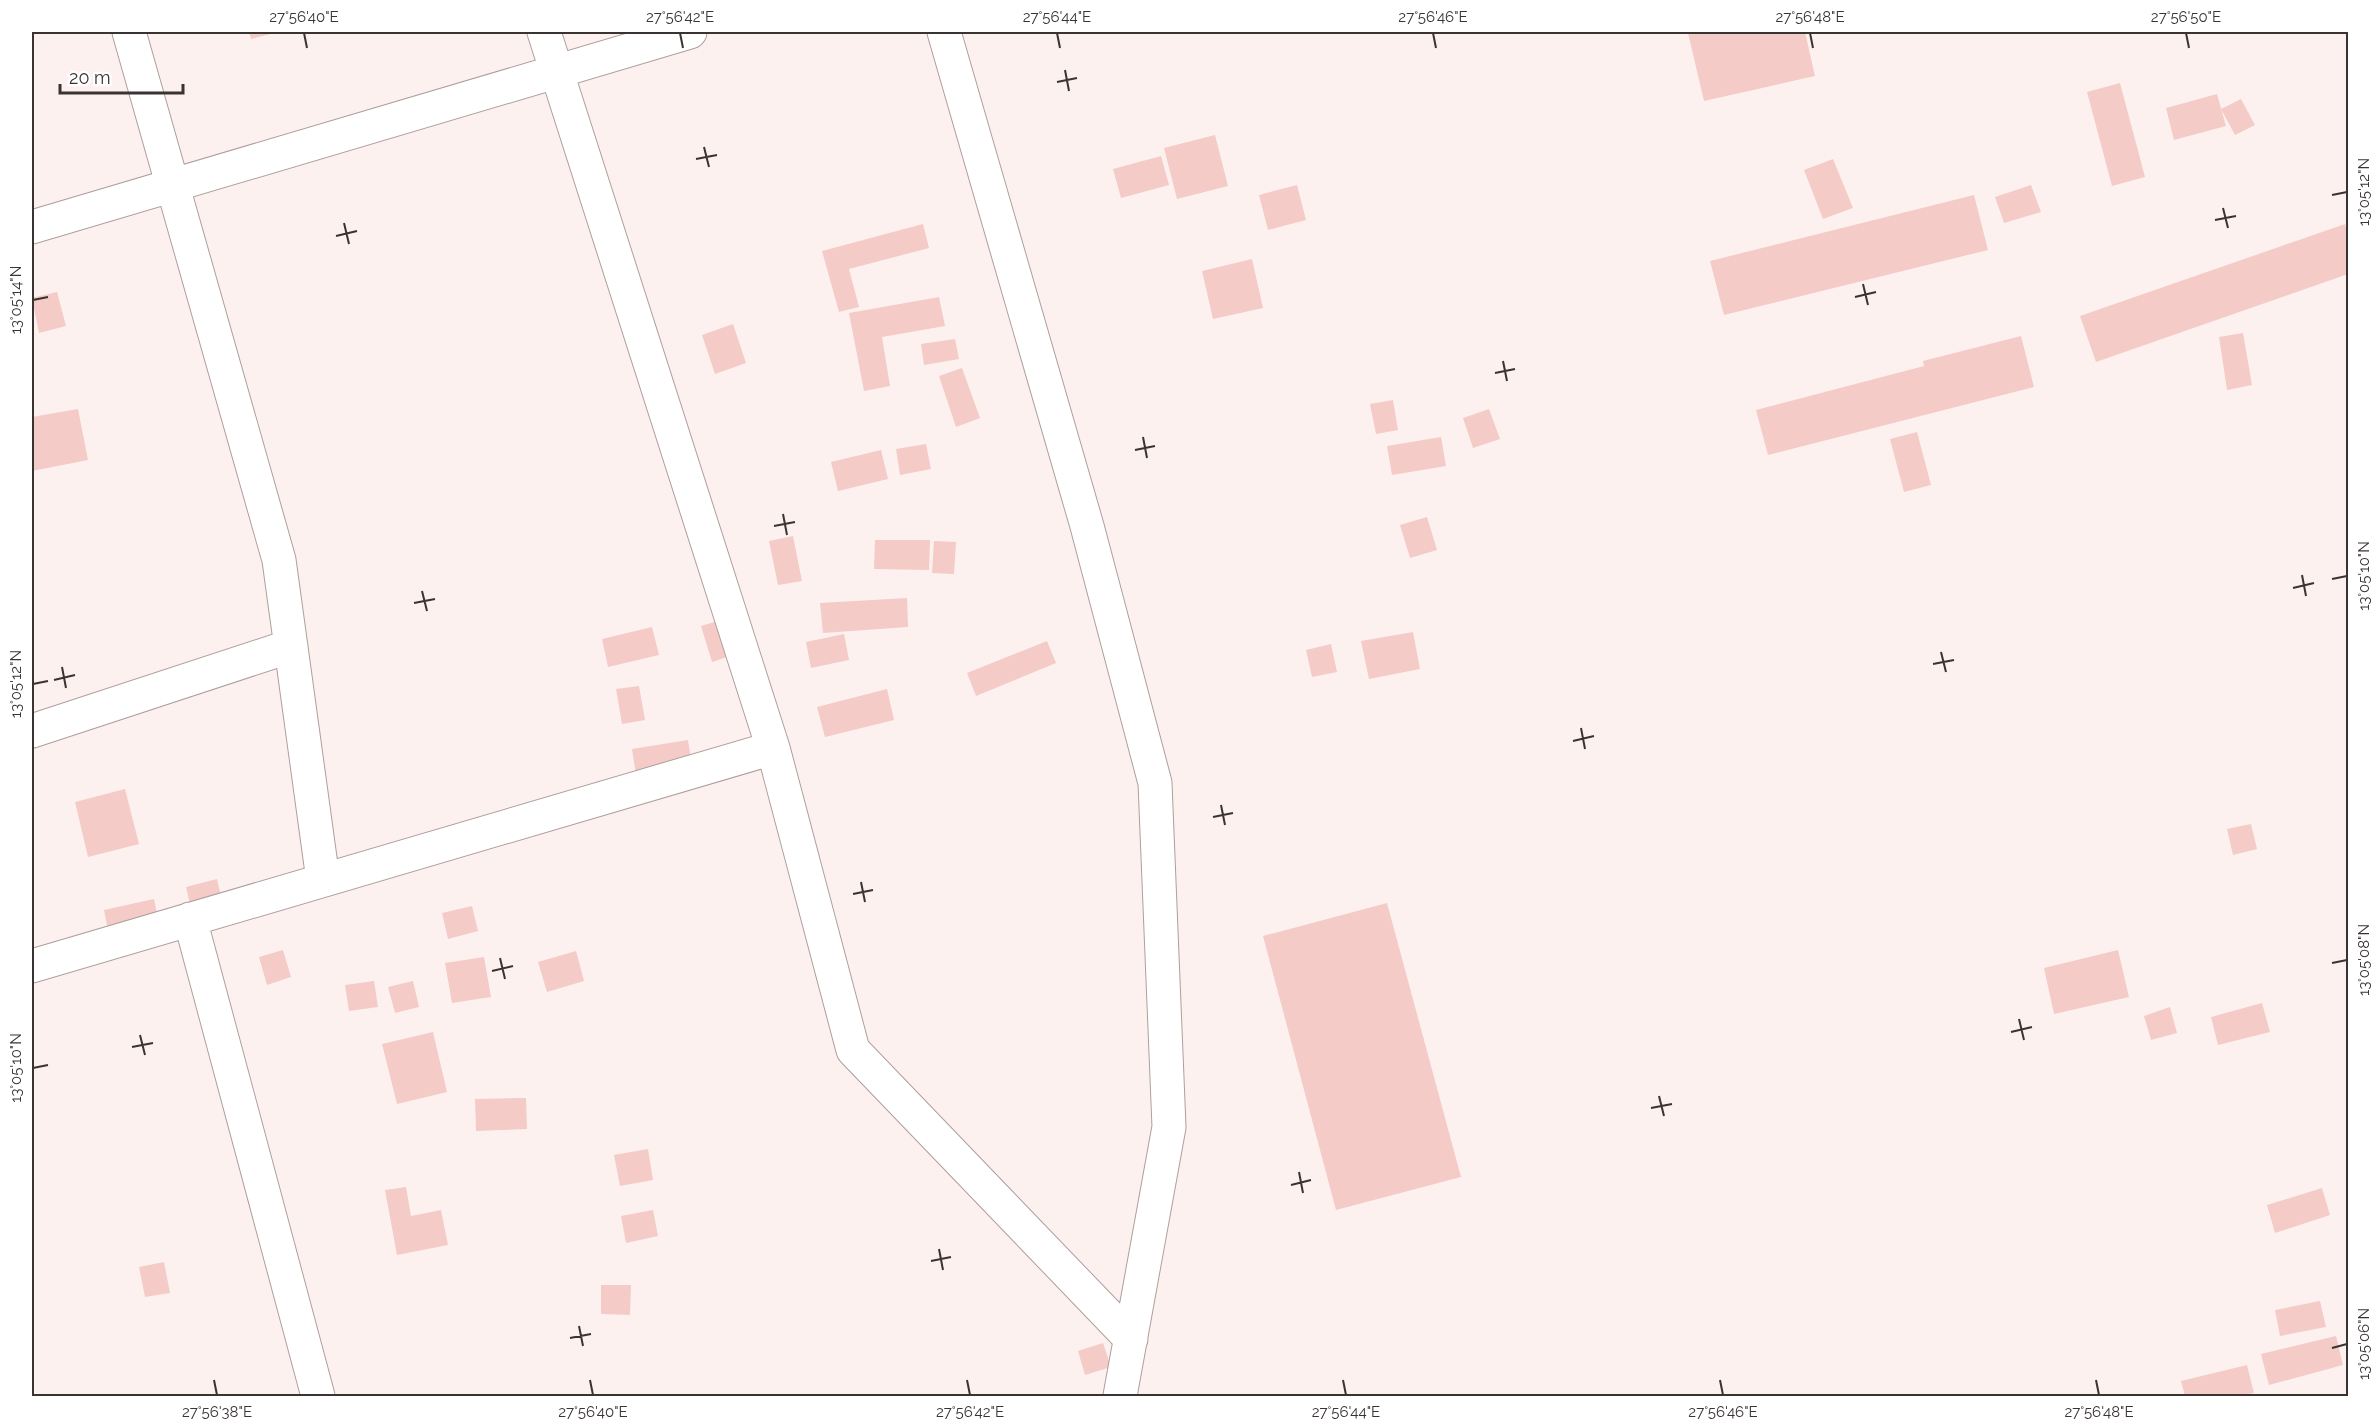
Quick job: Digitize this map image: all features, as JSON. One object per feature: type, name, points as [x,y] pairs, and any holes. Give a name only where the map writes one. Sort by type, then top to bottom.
[{"type":"street","points":[[129,32],[279,560],[323,880]]},
{"type":"street","points":[[544,32],[773,748],[853,1050],[1131,1339]]},
{"type":"street","points":[[32,227],[690,32]]},
{"type":"street","points":[[944,32],[1087,526],[1155,783],[1169,1127],[1120,1396]]},
{"type":"street","points":[[32,731],[291,646]]},
{"type":"street","points":[[32,966],[773,748]]},
{"type":"street","points":[[190,919],[318,1396]]},
{"type":"building","points":[[249,32],[278,32],[251,39]]},
{"type":"building","points":[[1805,32],[1815,76],[1704,101],[1688,33]]},
{"type":"building","points":[[2120,83],[2145,177],[2112,186],[2087,92]]},
{"type":"building","points":[[2217,94],[2226,126],[2174,140],[2166,108]]},
{"type":"building","points":[[2241,99],[2255,125],[2235,135],[2221,109]]},
{"type":"building","points":[[1215,135],[1228,186],[1177,199],[1164,148]]},
{"type":"building","points":[[1161,156],[1169,185],[1121,198],[1113,169]]},
{"type":"building","points":[[1833,159],[1853,208],[1823,219],[1804,170]]},
{"type":"building","points":[[1297,185],[1306,220],[1268,230],[1259,195]]},
{"type":"building","points":[[2031,185],[2041,212],[2004,223],[1995,197]]},
{"type":"building","points":[[1974,195],[1988,250],[1724,315],[1710,261]]},
{"type":"building","points":[[923,224],[929,248],[849,269],[859,307],[839,312],[822,251]]},
{"type":"building","points":[[2345,224],[2348,235],[2348,274],[2096,362],[2080,316]]},
{"type":"building","points":[[1252,259],[1263,308],[1213,319],[1202,271]]},
{"type":"building","points":[[57,292],[66,326],[39,333],[32,298]]},
{"type":"building","points":[[939,297],[945,326],[882,337],[890,386],[864,391],[849,313]]},
{"type":"building","points":[[733,324],[746,363],[715,374],[702,335]]},
{"type":"building","points":[[2243,333],[2252,385],[2227,390],[2219,337]]},
{"type":"building","points":[[2021,336],[2034,387],[1768,455],[1756,410],[1924,366],[1923,361]]},
{"type":"building","points":[[955,339],[959,359],[924,365],[921,344]]},
{"type":"building","points":[[962,368],[980,418],[956,427],[939,376]]},
{"type":"building","points":[[1393,400],[1398,430],[1376,434],[1370,404]]},
{"type":"building","points":[[78,409],[88,460],[32,471],[32,417]]},
{"type":"building","points":[[1489,409],[1500,439],[1473,448],[1463,418]]},
{"type":"building","points":[[1917,432],[1931,485],[1904,492],[1890,439]]},
{"type":"building","points":[[1441,437],[1446,466],[1392,475],[1387,446]]},
{"type":"building","points":[[926,444],[931,469],[900,475],[896,449]]},
{"type":"building","points":[[881,450],[888,479],[838,491],[831,462]]},
{"type":"building","points":[[1427,517],[1437,550],[1410,558],[1400,525]]},
{"type":"building","points":[[793,536],[802,581],[778,585],[769,541]]},
{"type":"building","points":[[875,540],[930,540],[929,570],[874,569]]},
{"type":"building","points":[[934,541],[956,542],[954,574],[932,573]]},
{"type":"building","points":[[907,598],[908,627],[823,633],[820,603]]},
{"type":"building","points":[[721,620],[733,655],[712,662],[701,626]]},
{"type":"building","points":[[652,627],[659,655],[608,667],[602,639]]},
{"type":"building","points":[[1413,632],[1420,669],[1369,679],[1361,641]]},
{"type":"building","points":[[844,634],[849,660],[811,668],[806,642]]},
{"type":"building","points":[[1047,641],[1056,663],[976,696],[967,673]]},
{"type":"building","points":[[1331,644],[1337,672],[1312,677],[1306,650]]},
{"type":"building","points":[[639,686],[645,720],[622,724],[616,689]]},
{"type":"building","points":[[887,689],[894,720],[825,737],[817,707]]},
{"type":"building","points":[[688,740],[694,778],[638,788],[632,749]]},
{"type":"building","points":[[125,789],[139,844],[88,857],[75,802]]},
{"type":"building","points":[[2251,824],[2257,849],[2233,855],[2227,829]]},
{"type":"building","points":[[217,879],[224,909],[193,917],[186,887]]},
{"type":"building","points":[[154,899],[160,928],[110,940],[104,910]]},
{"type":"building","points":[[1387,903],[1461,1177],[1336,1210],[1263,936]]},
{"type":"building","points":[[472,906],[478,931],[448,939],[442,913]]},
{"type":"building","points":[[283,950],[291,977],[267,985],[259,957]]},
{"type":"building","points":[[2118,950],[2129,997],[2054,1014],[2044,968]]},
{"type":"building","points":[[576,951],[584,981],[547,992],[538,962]]},
{"type":"building","points":[[484,957],[491,997],[452,1003],[445,963]]},
{"type":"building","points":[[374,981],[378,1007],[349,1011],[345,985]]},
{"type":"building","points":[[413,981],[419,1007],[395,1013],[388,987]]},
{"type":"building","points":[[2262,1003],[2270,1032],[2218,1045],[2211,1017]]},
{"type":"building","points":[[2170,1007],[2177,1033],[2151,1040],[2144,1016]]},
{"type":"building","points":[[433,1032],[447,1092],[397,1104],[382,1044]]},
{"type":"building","points":[[526,1098],[527,1129],[476,1131],[475,1099]]},
{"type":"building","points":[[648,1149],[653,1180],[620,1186],[614,1155]]},
{"type":"building","points":[[406,1187],[411,1216],[441,1210],[448,1245],[397,1255],[385,1190]]},
{"type":"building","points":[[2322,1188],[2330,1215],[2275,1233],[2267,1205]]},
{"type":"building","points":[[653,1210],[658,1236],[626,1243],[621,1216]]},
{"type":"building","points":[[164,1262],[170,1293],[145,1297],[139,1267]]},
{"type":"building","points":[[601,1285],[631,1285],[630,1315],[601,1314]]},
{"type":"building","points":[[2320,1301],[2326,1327],[2280,1336],[2275,1310]]},
{"type":"building","points":[[2336,1336],[2343,1365],[2269,1385],[2261,1354]]},
{"type":"building","points":[[1103,1343],[1111,1367],[1085,1375],[1078,1351]]},
{"type":"building","points":[[2247,1365],[2254,1393],[2237,1396],[2185,1396],[2181,1381]]}]
